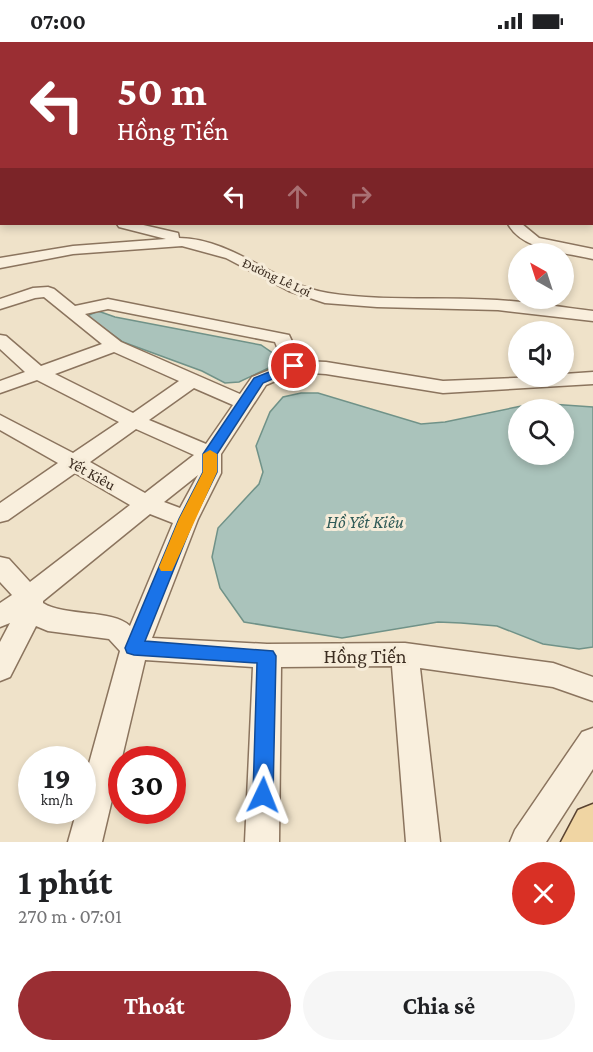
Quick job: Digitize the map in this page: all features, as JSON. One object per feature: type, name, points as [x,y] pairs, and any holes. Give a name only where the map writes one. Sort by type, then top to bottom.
[{"type":"main road","points":[[583,842],[593,825]]},
{"type":"street","points":[[128,225],[174,237],[182,242]]},
{"type":"street","points":[[516,225],[518,230],[529,235],[534,241],[593,254]]},
{"type":"street","name":"Đường Lê Lợi","points":[[0,263],[73,250],[182,242],[231,255],[295,288],[325,298],[377,302],[498,305],[593,316]]},
{"type":"street","points":[[0,304],[45,291],[115,346],[244,403]]},
{"type":"street","points":[[73,311],[108,304],[272,336],[283,339],[294,366]]},
{"type":"street","points":[[0,340],[38,373],[134,421],[210,454]]},
{"type":"street","points":[[0,387],[115,346]]},
{"type":"street","points":[[0,616],[30,603],[210,454],[259,381],[294,366],[326,368],[443,387],[593,378]]},
{"type":"street","points":[[0,514],[192,381]]},
{"type":"street","name":"Yết Kiêu","points":[[3,426],[147,504],[186,519]]},
{"type":"street","points":[[85,842],[134,648],[186,519],[210,472],[210,454]]},
{"type":"street","points":[[0,566],[30,603],[48,620],[117,630],[134,648]]},
{"type":"street","points":[[0,669],[30,603]]},
{"type":"street","name":"Hồng Tiến","points":[[134,648],[267,656],[405,654],[553,675],[593,689]]},
{"type":"street","points":[[405,654],[423,842]]},
{"type":"street","points":[[262,842],[267,656]]},
{"type":"street","points":[[527,842],[593,742]]},
{"type":"water","points":[[98,311],[115,317],[261,345],[274,354],[275,365],[239,382],[225,383],[202,371],[123,342],[87,316]]},
{"type":"water","name":"Hồ Yết Kiêu","points":[[301,393],[318,393],[421,424],[445,422],[508,409],[508,465],[574,465],[574,406],[593,407],[593,647],[579,649],[543,644],[497,626],[461,623],[438,622],[342,638],[244,622],[220,588],[212,557],[218,528],[259,484],[263,472],[256,446],[270,412],[283,397]]},
{"type":"slow traffic","points":[[167,567],[186,519],[210,472],[210,454]]},
{"type":"route","points":[[263,795],[267,656],[134,648],[186,519],[210,472],[210,454],[259,381],[294,366]]}]
